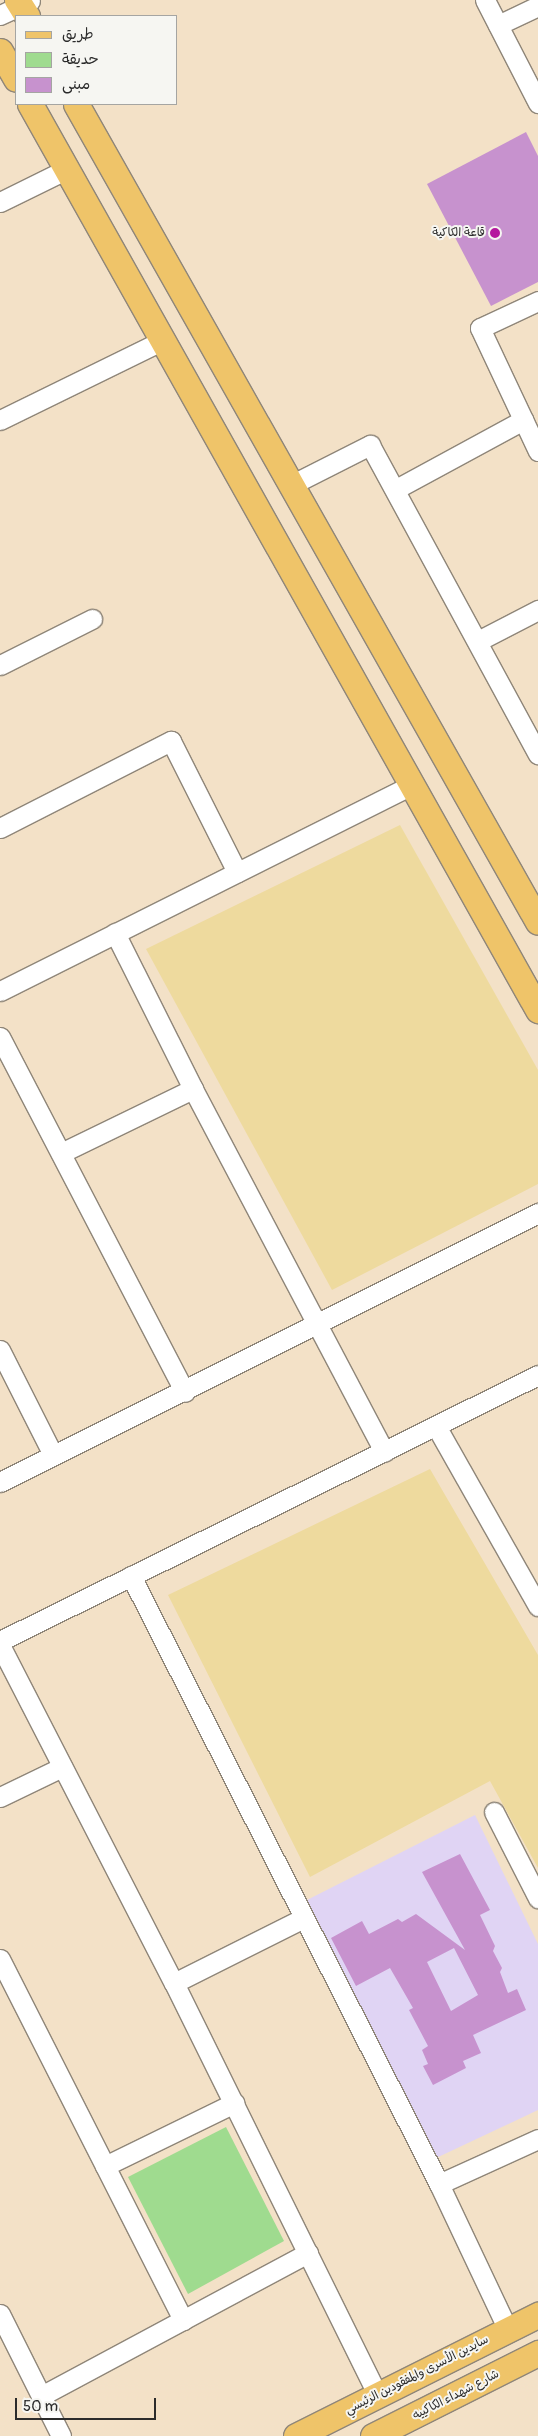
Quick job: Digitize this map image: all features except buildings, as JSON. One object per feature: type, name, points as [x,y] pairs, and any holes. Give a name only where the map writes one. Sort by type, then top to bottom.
[{"type":"main road","points":[[0,50],[15,77]]},
{"type":"main road","points":[[31,105],[538,1010]]},
{"type":"main road","points":[[77,105],[538,922]]},
{"type":"main road","points":[[474,894],[511,874]]},
{"type":"main road","name":"سايدين الأسرى والمفقودين الرئيسي","points":[[306,2434],[378,2395],[538,2315]]},
{"type":"main road","name":"شارع شهداء الكاكييه","points":[[376,2435],[538,2354]]},
{"type":"street","points":[[485,0],[538,103]]},
{"type":"street","points":[[498,25],[538,6]]},
{"type":"street","points":[[0,202],[67,169]]},
{"type":"street","points":[[538,301],[480,328],[538,451]]},
{"type":"street","points":[[0,420],[163,340]]},
{"type":"street","points":[[396,489],[523,420]]},
{"type":"street","points":[[291,485],[370,445],[396,489],[538,754]]},
{"type":"street","points":[[478,641],[538,610]]},
{"type":"street","points":[[0,665],[92,619]]},
{"type":"street","points":[[0,828],[171,741],[237,872]]},
{"type":"street","points":[[0,991],[413,784]]},
{"type":"street","points":[[115,933],[193,1088],[384,1452]]},
{"type":"street","points":[[0,1037],[184,1392]]},
{"type":"street","points":[[61,1153],[193,1088]]},
{"type":"street","points":[[0,1482],[319,1325],[538,1213]]},
{"type":"street","points":[[0,1350],[53,1455]]},
{"type":"street","points":[[0,1641],[538,1374]]},
{"type":"street","points":[[436,1426],[538,1606]]},
{"type":"street","points":[[131,1576],[439,2184],[508,2330]]},
{"type":"street","points":[[0,1645],[174,1983],[378,2395]]},
{"type":"street","points":[[0,1797],[62,1767]]},
{"type":"street","points":[[494,1812],[538,1898]]},
{"type":"street","points":[[174,1983],[304,1918]]},
{"type":"street","points":[[0,1959],[182,2320]]},
{"type":"street","points":[[105,2166],[234,2103]]},
{"type":"street","points":[[439,2184],[538,2139]]},
{"type":"street","points":[[41,2396],[308,2253]]},
{"type":"street","points":[[0,2314],[61,2436]]},
{"type":"shaded area","points":[[475,1815],[538,1944],[538,2110],[434,2159],[303,1902]]},
{"type":"green space","points":[[226,2127],[284,2241],[188,2294],[128,2177]]},
{"type":"sand","points":[[400,825],[538,1070],[538,1184],[332,1290],[146,949]]},
{"type":"sand","points":[[430,1469],[538,1655],[538,1868],[490,1781],[310,1877],[168,1595]]},
{"type":"place","name":"قاعة الكاكية","points":[[495,233]]}]
